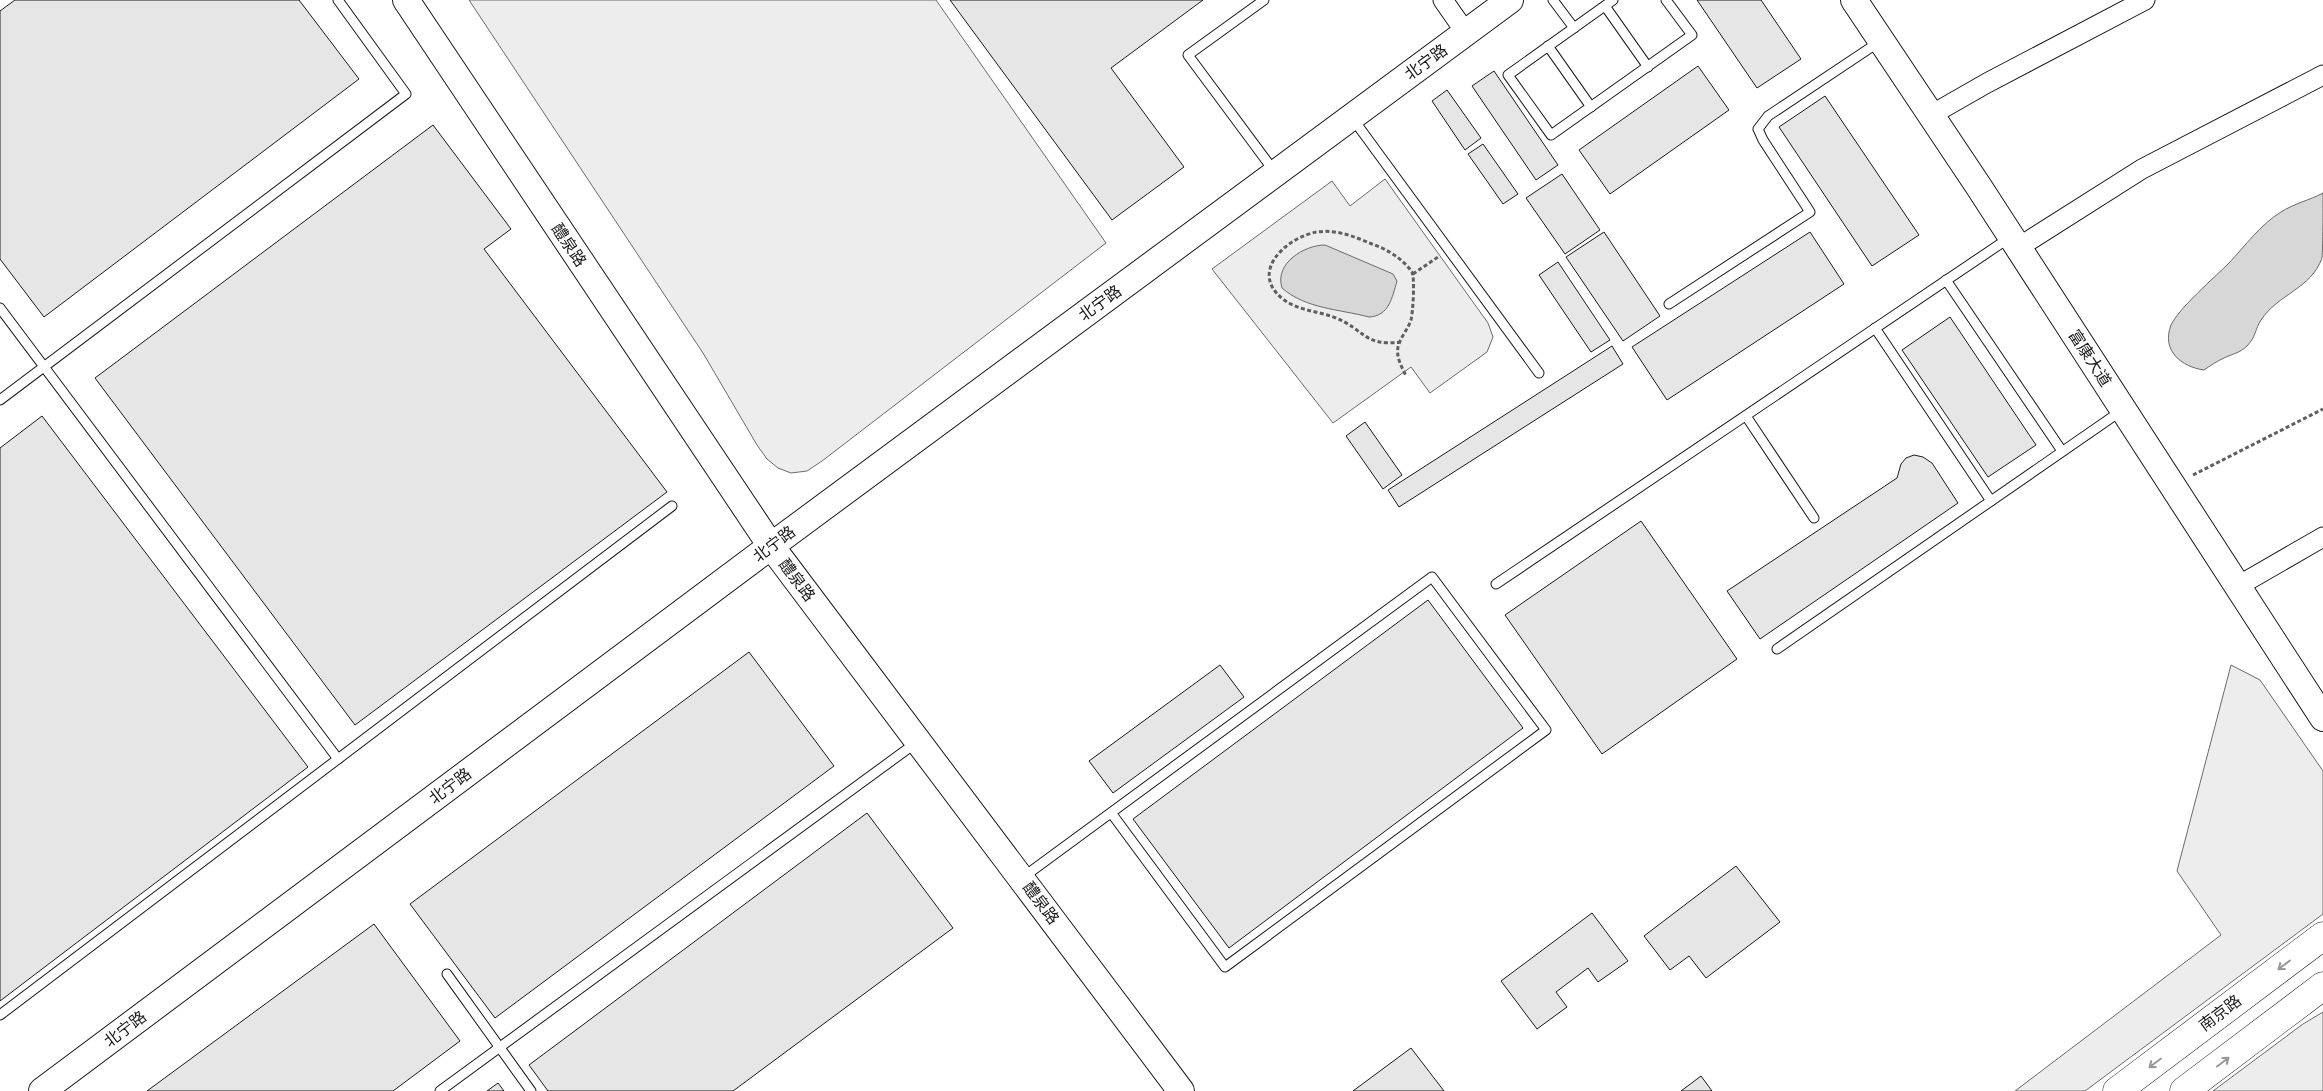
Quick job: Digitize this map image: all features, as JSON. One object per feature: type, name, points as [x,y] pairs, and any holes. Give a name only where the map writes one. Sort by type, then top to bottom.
[{"type":"main road","name":"南京路","points":[[2117,1091],[2323,936]]},
{"type":"main road","points":[[2184,1091],[2323,986]]},
{"type":"main road","points":[[2259,1035],[2323,998]]},
{"type":"street","name":"醴泉路","points":[[406,0],[771,546],[919,740],[1181,1091]]},
{"type":"street","points":[[1443,0],[1466,33]]},
{"type":"street","name":"北宁路","points":[[49,1089],[771,546],[1510,0]]},
{"type":"street","name":"富康大道","points":[[1854,0],[2015,242],[2238,586],[2321,710]]},
{"type":"street","points":[[1931,115],[1987,83],[2145,0]]},
{"type":"street","points":[[2015,242],[2142,169],[2323,75]]},
{"type":"street","points":[[2238,586],[2323,537]]},
{"type":"lane","points":[[0,400],[406,94],[338,0]]},
{"type":"lane","points":[[1264,0],[1188,55],[1276,173]]},
{"type":"lane","points":[[1553,0],[1574,28]]},
{"type":"lane","points":[[1613,0],[1508,75],[1551,135],[1692,36],[1666,0]]},
{"type":"lane","points":[[1605,6],[1648,67]]},
{"type":"lane","points":[[1669,304],[1810,212],[1763,140],[1758,129],[1768,116],[1882,41]]},
{"type":"lane","points":[[1548,46],[1591,107]]},
{"type":"lane","points":[[1352,116],[1539,373]]},
{"type":"lane","points":[[1496,584],[1946,280],[2015,242]]},
{"type":"lane","points":[[1946,280],[2062,451]]},
{"type":"lane","points":[[0,308],[338,759]]},
{"type":"lane","points":[[1876,328],[1991,500]]},
{"type":"lane","points":[[1778,649],[2123,409]]},
{"type":"lane","points":[[1746,416],[1814,518]]},
{"type":"lane","points":[[0,1014],[672,506]]},
{"type":"lane","points":[[1022,878],[1112,814],[1432,577],[1546,730],[1226,967],[1112,814]]},
{"type":"lane","points":[[440,1091],[919,740]]},
{"type":"lane","points":[[447,974],[531,1091]]},
{"type":"path","points":[[1401,342],[1370,341],[1337,318],[1300,308],[1283,299],[1273,288],[1270,280],[1273,257],[1299,238],[1316,232],[1331,232],[1358,238],[1383,248],[1407,265],[1414,274],[1415,284],[1412,297],[1411,320],[1401,342],[1398,355],[1406,376]]},
{"type":"path","points":[[1414,274],[1448,249]]},
{"type":"path","points":[[2172,485],[2323,409]]},
{"type":"shaded area","points":[[469,0],[936,0],[1106,243],[822,461],[807,471],[791,473],[778,468],[767,459],[757,445],[703,353]]},
{"type":"shaded area","points":[[1385,179],[1488,323],[1493,337],[1487,352],[1430,393],[1411,367],[1333,423],[1212,269],[1332,181],[1350,206]]},
{"type":"shaded area","points":[[2323,193],[2322,258],[2310,277],[2268,311],[2259,323],[2250,343],[2242,350],[2204,370],[2188,365],[2175,356],[2169,343],[2169,334],[2171,325],[2181,310],[2274,217],[2286,209]]},
{"type":"shaded area","points":[[1325,245],[1393,274],[1397,281],[1389,305],[1385,310],[1376,316],[1369,317],[1335,310],[1301,300],[1282,288],[1281,279],[1283,271],[1293,257],[1309,248]]},
{"type":"shaded area","points":[[2231,665],[2260,680],[2323,771],[2323,914],[2085,1091],[2015,1091],[2221,935],[2177,871]]},
{"type":"shaded area","points":[[2323,1012],[2323,1091],[2213,1091],[2303,1024]]},
{"type":"building","points":[[15,0],[299,0],[359,79],[44,317],[0,259],[0,11]]},
{"type":"building","points":[[950,0],[1203,0],[1111,68],[1184,167],[1112,220]]},
{"type":"building","points":[[1697,0],[1761,0],[1801,59],[1757,88]]},
{"type":"building","points":[[1698,66],[1729,110],[1610,194],[1579,150]]},
{"type":"building","points":[[1494,71],[1558,165],[1536,180],[1472,86]]},
{"type":"building","points":[[1447,90],[1481,138],[1465,150],[1432,101]]},
{"type":"building","points":[[1825,96],[1919,235],[1872,266],[1779,127]]},
{"type":"building","points":[[433,125],[511,229],[484,249],[667,492],[355,725],[95,378]]},
{"type":"building","points":[[1483,144],[1518,194],[1503,204],[1468,154]]},
{"type":"building","points":[[1562,174],[1600,230],[1565,254],[1526,198]]},
{"type":"building","points":[[1604,232],[1660,316],[1623,341],[1566,257]]},
{"type":"building","points":[[1810,232],[1844,284],[1667,400],[1632,347]]},
{"type":"building","points":[[1558,262],[1610,340],[1591,352],[1539,275]]},
{"type":"building","points":[[1950,317],[2036,445],[1988,477],[1902,350]]},
{"type":"building","points":[[1612,346],[1623,364],[1399,507],[1388,490]]},
{"type":"building","points":[[42,416],[308,767],[0,1001],[0,448]]},
{"type":"building","points":[[1365,422],[1402,475],[1383,489],[1346,436]]},
{"type":"building","points":[[1914,455],[1923,457],[1932,463],[1958,503],[1760,639],[1727,591],[1897,478],[1901,464],[1906,458]]},
{"type":"building","points":[[1641,521],[1737,659],[1602,754],[1505,615]]},
{"type":"building","points":[[1428,600],[1523,728],[1229,948],[1133,819]]},
{"type":"building","points":[[749,652],[834,766],[495,1018],[410,904]]},
{"type":"building","points":[[1220,665],[1244,697],[1113,793],[1089,761]]},
{"type":"building","points":[[867,813],[953,928],[733,1091],[548,1091],[529,1065]]},
{"type":"building","points":[[1736,866],[1780,922],[1706,978],[1689,956],[1670,970],[1644,936]]},
{"type":"building","points":[[1592,913],[1628,961],[1598,982],[1588,968],[1556,992],[1567,1007],[1537,1029],[1501,981]]},
{"type":"building","points":[[374,924],[460,1041],[393,1091],[147,1091]]},
{"type":"building","points":[[1411,1048],[1444,1091],[1353,1091]]},
{"type":"building","points":[[1701,1076],[1712,1091],[1681,1091]]},
{"type":"building","points":[[498,1083],[504,1091],[487,1091]]}]
